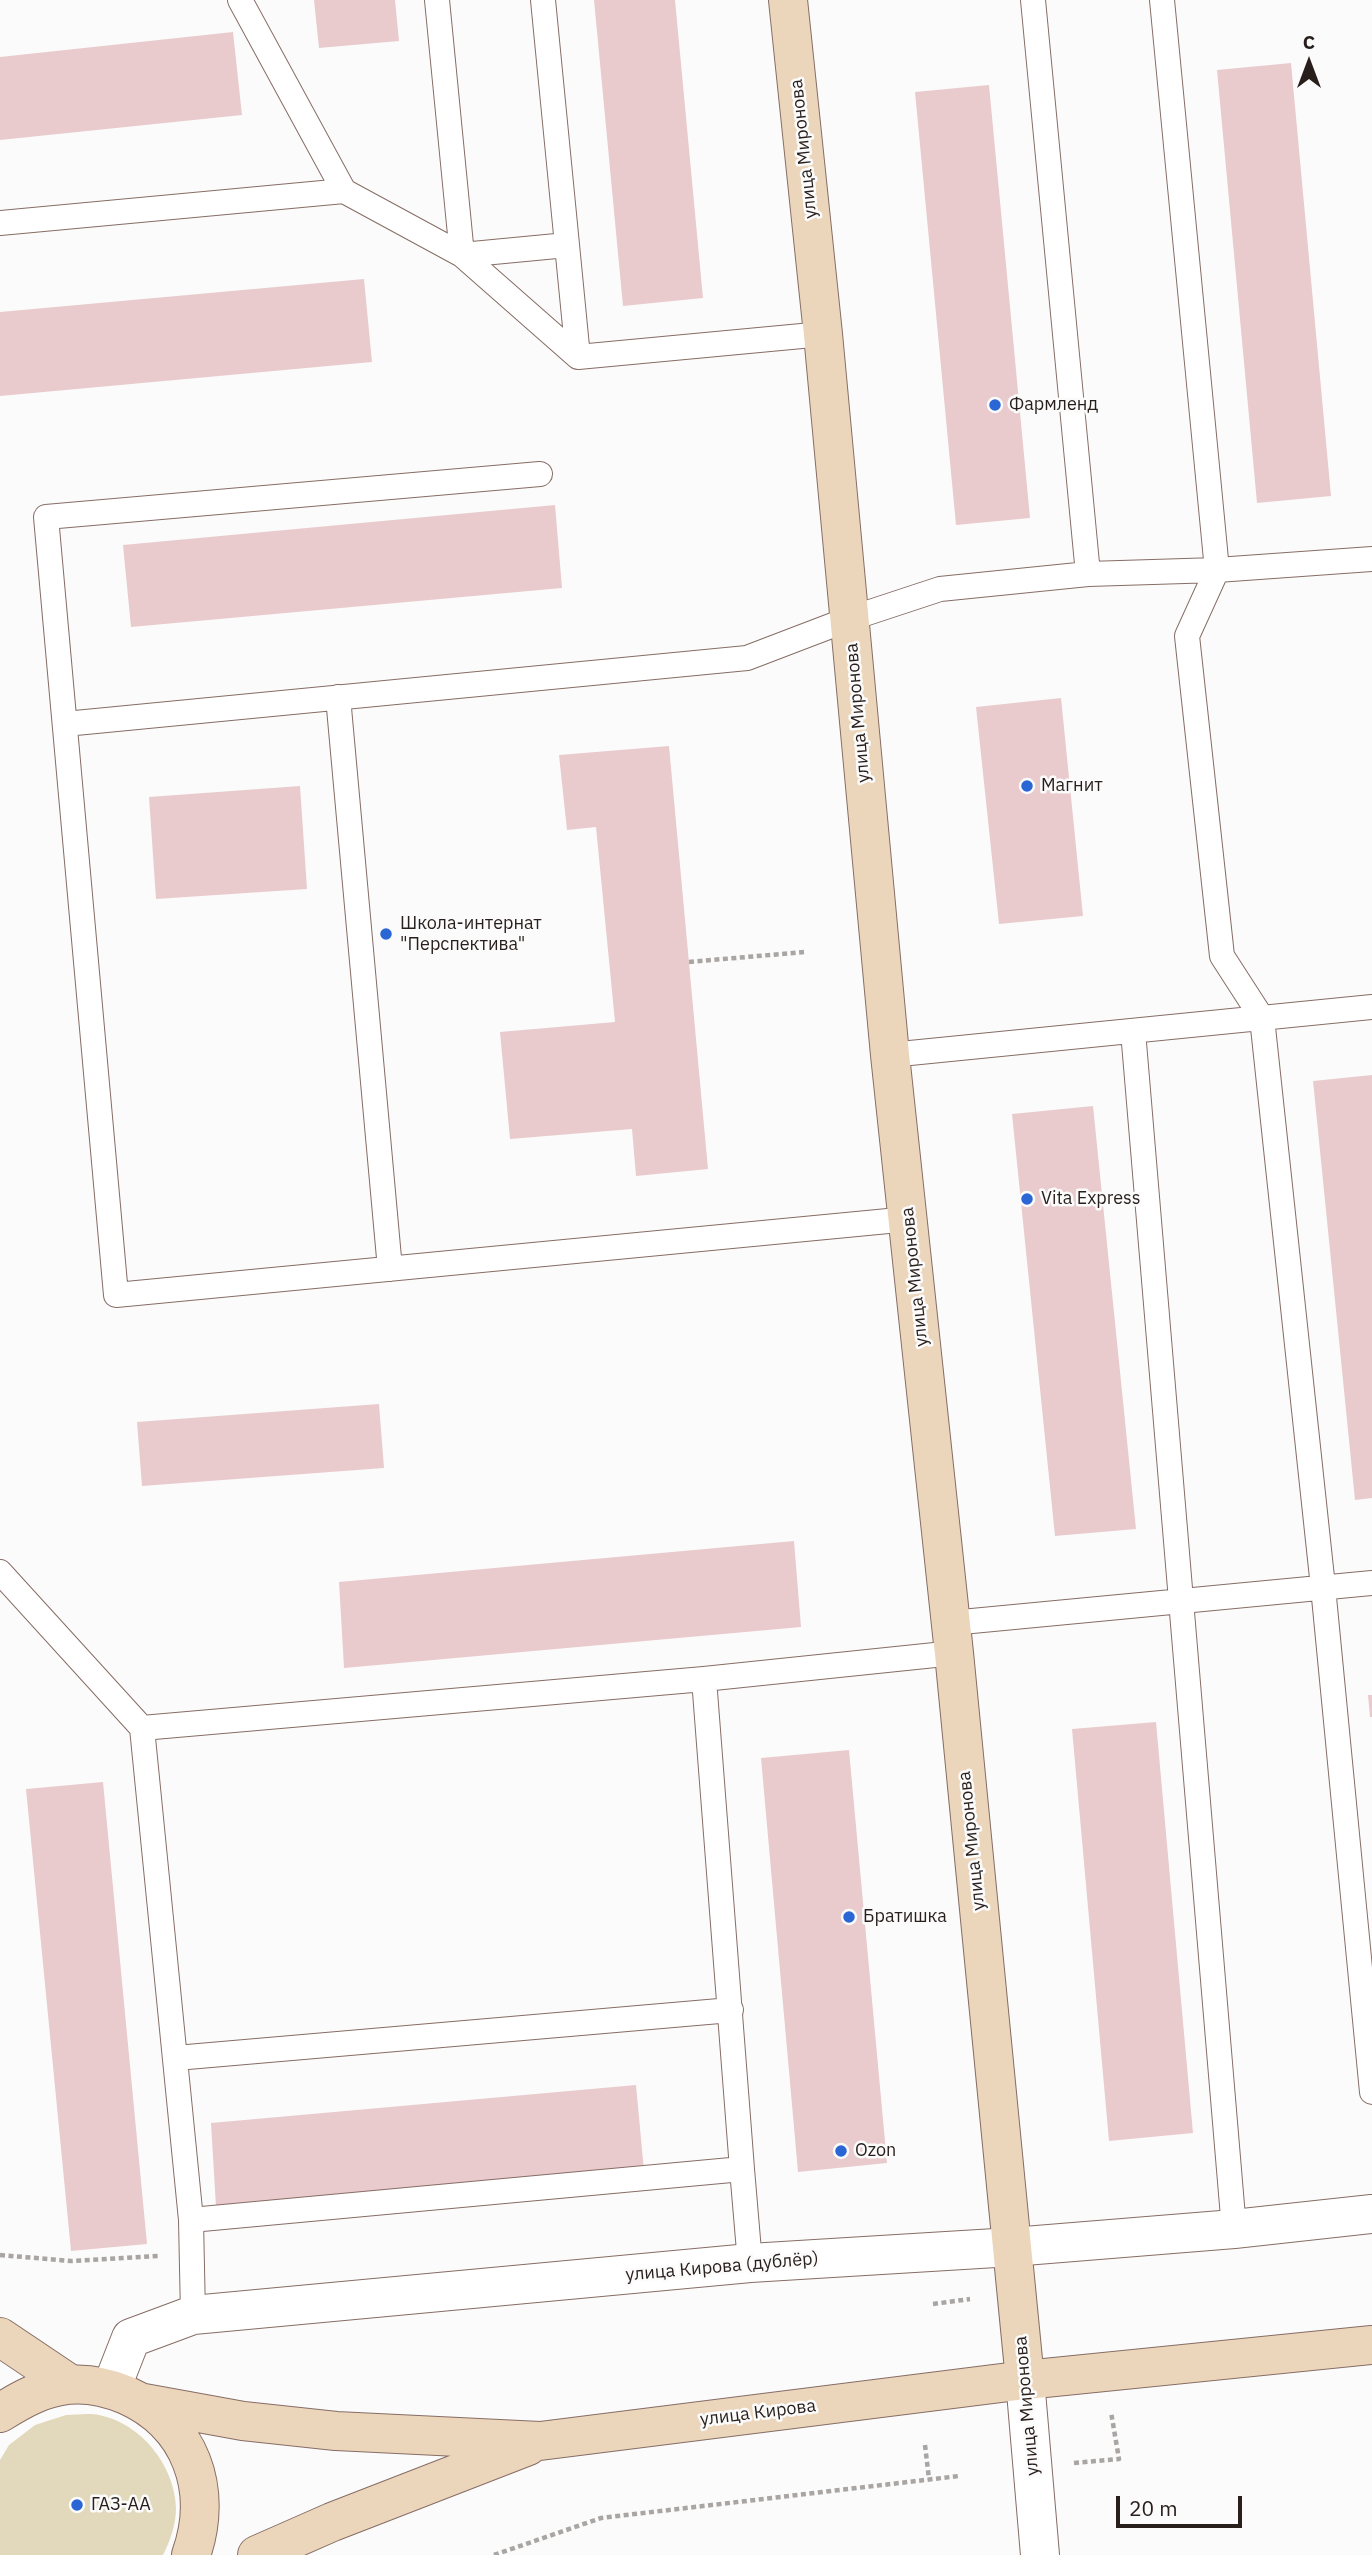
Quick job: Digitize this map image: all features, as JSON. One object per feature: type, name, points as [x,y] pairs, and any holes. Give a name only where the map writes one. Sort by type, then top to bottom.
[{"type":"main road","name":"улица Миронова","points":[[788,0],[823,334],[890,1055],[952,1638],[1025,2380]]},
{"type":"main road","points":[[0,2337],[70,2385]]},
{"type":"main road","name":"улица Кирова","points":[[70,2385],[243,2421],[336,2431],[540,2441],[1025,2380],[1372,2345]]},
{"type":"main road","points":[[0,2413],[31,2394],[70,2385]]},
{"type":"main road","points":[[128,2396],[173,2428],[192,2459],[201,2495],[199,2532],[191,2555]]},
{"type":"main road","points":[[257,2555],[332,2522],[540,2441]]},
{"type":"street","name":"улица Кирова (дублёр)","points":[[128,2396],[131,2338],[192,2315],[750,2263],[1012,2247],[1234,2229],[1372,2214]]},
{"type":"street","name":"улица Миронова","points":[[1025,2380],[1040,2555]]},
{"type":"lane","points":[[240,0],[344,191],[462,255],[578,357],[823,334]]},
{"type":"lane","points":[[437,0],[462,255]]},
{"type":"lane","points":[[543,0],[578,357]]},
{"type":"lane","points":[[1033,0],[1088,574]]},
{"type":"lane","points":[[1162,0],[1217,570],[1187,636],[1222,956],[1262,1018],[1372,2092]]},
{"type":"lane","points":[[0,223],[344,191]]},
{"type":"lane","points":[[462,255],[567,245]]},
{"type":"lane","points":[[540,474],[46,517],[116,1295],[909,1219]]},
{"type":"lane","points":[[65,724],[747,658],[849,619],[940,589],[1088,574],[1217,570],[1372,559]]},
{"type":"lane","points":[[338,697],[390,1269]]},
{"type":"lane","points":[[890,1055],[1372,1007]]},
{"type":"lane","points":[[1133,1031],[1234,2229]]},
{"type":"lane","points":[[0,1572],[142,1728],[191,2220],[192,2315]]},
{"type":"lane","points":[[142,1728],[704,1679],[1181,1602],[1372,1583]]},
{"type":"lane","points":[[704,1679],[750,2263]]},
{"type":"lane","points":[[176,2058],[731,2010]]},
{"type":"lane","points":[[191,2220],[742,2169]]},
{"type":"path","points":[[689,962],[804,952]]},
{"type":"path","points":[[0,2255],[71,2261],[192,2253]]},
{"type":"path","points":[[933,2304],[970,2299]]},
{"type":"path","points":[[1069,2464],[1119,2459],[1111,2411]]},
{"type":"path","points":[[925,2445],[929,2479]]},
{"type":"path","points":[[494,2555],[601,2518],[959,2476]]},
{"type":"shaded area","points":[[95,2414],[114,2420],[129,2427],[153,2449],[169,2477],[176,2508],[172,2533],[163,2555],[0,2555],[0,2460],[9,2445],[35,2425],[66,2415]]},
{"type":"building","points":[[314,0],[395,0],[399,41],[319,48]]},
{"type":"building","points":[[594,0],[675,0],[703,298],[623,306]]},
{"type":"building","points":[[233,32],[242,115],[0,140],[0,57]]},
{"type":"building","points":[[1291,63],[1331,496],[1257,503],[1217,70]]},
{"type":"building","points":[[989,85],[1030,518],[956,525],[915,92]]},
{"type":"building","points":[[364,279],[372,362],[0,396],[0,312]]},
{"type":"building","points":[[555,505],[562,588],[131,627],[123,545]]},
{"type":"building","points":[[1061,698],[1083,916],[999,924],[976,707]]},
{"type":"building","points":[[669,746],[708,1169],[636,1176],[632,1129],[510,1139],[500,1032],[615,1022],[596,827],[567,830],[559,755]]},
{"type":"building","points":[[300,786],[307,889],[156,899],[149,797]]},
{"type":"building","points":[[1372,1075],[1372,1498],[1355,1500],[1313,1081]]},
{"type":"building","points":[[1093,1106],[1136,1529],[1055,1536],[1012,1114]]},
{"type":"building","points":[[379,1404],[384,1468],[142,1486],[137,1422]]},
{"type":"building","points":[[794,1541],[801,1627],[344,1668],[339,1582]]},
{"type":"building","points":[[1368,1695],[1372,1695],[1372,1717],[1370,1717]]},
{"type":"building","points":[[1156,1722],[1193,2133],[1109,2141],[1072,1729]]},
{"type":"building","points":[[849,1750],[887,2163],[798,2172],[761,1758]]},
{"type":"building","points":[[103,1782],[147,2244],[71,2251],[26,1789]]},
{"type":"building","points":[[636,2085],[644,2171],[216,2207],[211,2123]]},
{"type":"place","name":"Фармленд","points":[[995,405]]},
{"type":"place","name":"Магнит","points":[[1027,786]]},
{"type":"place","name":"Школа-интернат \"Перспектива\"","points":[[386,934]]},
{"type":"place","name":"Vita Express","points":[[1027,1199]]},
{"type":"place","name":"Братишка","points":[[849,1917]]},
{"type":"place","name":"Ozon","points":[[841,2151]]},
{"type":"place","name":"ГАЗ-АА","points":[[77,2505]]}]
